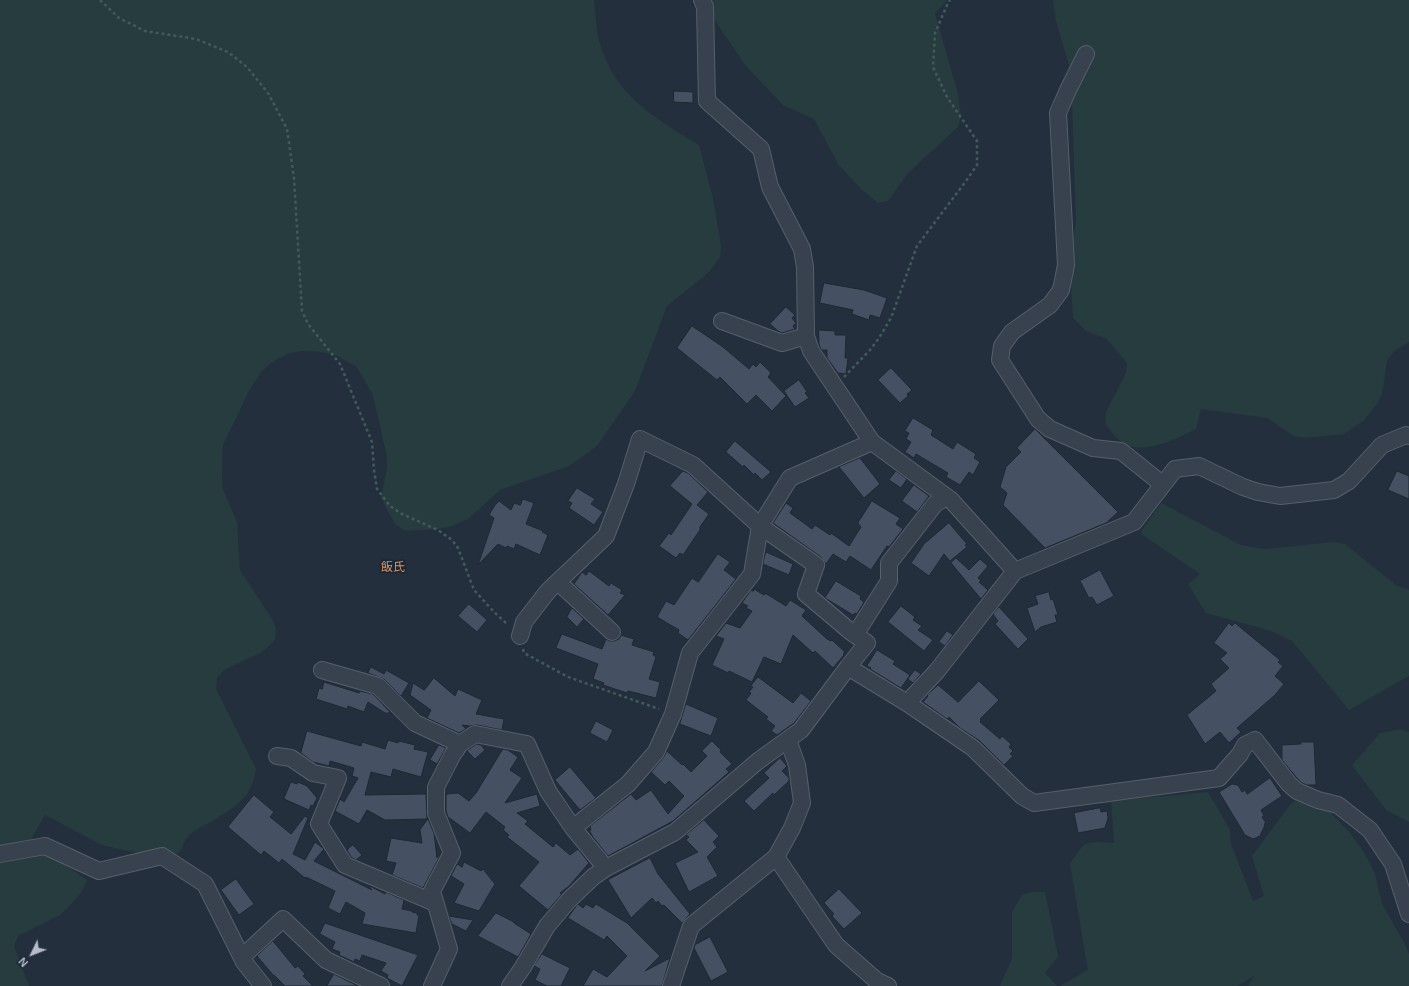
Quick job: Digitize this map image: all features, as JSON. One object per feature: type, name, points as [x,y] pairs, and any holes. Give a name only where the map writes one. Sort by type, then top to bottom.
[{"type":"street","points":[[702,0],[705,7],[706,101],[761,149],[770,187],[802,249],[805,267],[806,336],[811,351],[872,442],[950,500],[1015,571]]},
{"type":"street","points":[[1086,54],[1058,113],[1066,265],[1061,290],[1050,304],[1012,332],[1002,346],[1000,360],[1038,419],[1050,429],[1093,448],[1121,451],[1162,484]]},
{"type":"street","points":[[722,321],[782,343],[806,336]]},
{"type":"street","points":[[907,703],[937,671],[1015,571],[1134,522],[1175,469],[1199,466],[1258,492],[1280,496],[1334,490],[1349,481],[1382,445],[1409,436]]},
{"type":"street","points":[[510,986],[547,926],[569,900],[593,877],[606,868],[675,832],[758,761],[801,730],[867,643],[855,635],[806,594],[816,565],[760,526],[693,465],[640,439],[626,484],[606,536],[548,591],[524,622],[520,636]]},
{"type":"street","points":[[573,828],[628,784],[656,752],[673,714],[690,653],[752,574],[760,526],[790,478],[872,442]]},
{"type":"street","points":[[855,635],[889,581],[888,563],[935,504],[946,497]]},
{"type":"street","points":[[558,582],[612,632]]},
{"type":"street","points":[[848,667],[907,703],[973,748],[1022,796],[1034,803],[1219,778],[1240,754],[1245,745],[1254,740],[1293,788],[1318,800],[1338,805],[1370,830],[1393,864],[1409,914]]},
{"type":"street","points":[[322,670],[378,686],[415,723],[460,744]]},
{"type":"street","points":[[432,986],[449,949],[432,891],[452,852],[436,812],[436,787],[452,754],[460,744],[475,734],[527,744],[548,791],[573,828],[606,868]]},
{"type":"street","points":[[671,986],[691,926],[776,857],[792,828],[802,803],[798,765],[788,740]]},
{"type":"street","points":[[277,756],[291,758],[313,773],[338,778],[319,824],[345,865],[436,903]]},
{"type":"street","points":[[0,854],[45,846],[98,871],[162,856],[205,884],[244,962],[263,986]]},
{"type":"street","points":[[776,857],[836,945],[877,981],[888,986]]},
{"type":"street","points":[[242,957],[283,919],[326,960],[381,986]]},
{"type":"path","points":[[100,0],[119,18],[145,31],[196,38],[228,52],[247,67],[268,93],[287,129],[294,178],[302,311],[308,324],[340,364],[372,442],[377,489],[390,506],[402,514],[438,530],[452,540],[458,548],[474,590],[494,612],[520,636],[524,653],[568,677],[673,714]]},
{"type":"path","points":[[834,387],[870,350],[879,338],[891,318],[917,246],[977,165],[976,142],[947,97],[933,67],[935,33],[950,0]]},
{"type":"green space","points":[[0,0],[594,0],[599,40],[605,59],[614,75],[637,103],[666,125],[699,145],[712,194],[721,246],[720,257],[710,271],[667,306],[635,391],[597,446],[569,466],[500,490],[468,519],[449,527],[405,531],[395,524],[381,498],[387,468],[387,457],[375,404],[372,393],[356,366],[337,356],[327,353],[301,351],[290,353],[279,358],[261,372],[249,391],[223,445],[222,477],[223,489],[237,522],[240,570],[272,619],[276,628],[275,639],[260,653],[224,670],[217,678],[216,689],[256,769],[252,784],[239,803],[191,833],[185,840],[181,850],[173,856],[163,859],[102,845],[45,815],[30,841],[87,880],[82,891],[60,915],[18,936],[14,946],[29,986],[0,986]]},
{"type":"green space","points":[[701,0],[947,0],[935,13],[958,94],[961,116],[958,127],[908,173],[888,201],[878,203],[861,189],[838,164],[814,119],[783,105],[746,66]]},
{"type":"green space","points":[[1053,0],[1409,0],[1409,342],[1394,351],[1387,361],[1382,394],[1377,404],[1363,421],[1344,434],[1305,438],[1294,436],[1267,418],[1201,409],[1196,429],[1169,441],[1148,447],[1128,445],[1120,441],[1105,424],[1106,412],[1126,373],[1127,363],[1107,339],[1086,331],[1073,318],[1070,266],[1076,221],[1071,72],[1056,21]]},
{"type":"green space","points":[[1161,503],[1241,545],[1265,549],[1333,542],[1345,544],[1397,586],[1409,590],[1409,676],[1349,710],[1292,641],[1271,631],[1206,613],[1188,584],[1200,574],[1140,533]]},
{"type":"green space","points":[[1402,729],[1409,732],[1409,822],[1386,810],[1352,765],[1380,733]]},
{"type":"green space","points":[[1208,792],[1230,830],[1230,841],[1253,901],[1264,896],[1252,856],[1289,806],[1297,799],[1327,809],[1351,834],[1365,854],[1375,874],[1382,904],[1404,942],[1409,954],[1409,986],[1248,986],[1254,976],[1237,986],[1060,986],[1088,970],[1070,864],[1083,846],[1087,843],[1114,843],[1111,801]]},
{"type":"green space","points":[[1032,892],[1045,892],[1058,957],[1045,973],[1057,986],[1000,986],[1012,958],[1012,912],[1022,895]]},
{"type":"building","points":[[674,91],[693,92],[693,103],[674,102]]},
{"type":"building","points":[[824,283],[864,290],[887,298],[880,318],[870,315],[869,320],[852,314],[853,310],[820,303]]},
{"type":"building","points":[[786,307],[795,315],[792,318],[796,323],[793,326],[795,329],[782,333],[770,324]]},
{"type":"building","points":[[692,326],[723,347],[749,369],[753,364],[756,367],[760,362],[771,373],[768,377],[786,396],[772,411],[756,395],[747,404],[720,377],[717,380],[677,348]]},
{"type":"building","points":[[819,330],[835,331],[835,335],[846,335],[845,358],[848,358],[846,374],[838,373],[827,358],[827,350],[821,350],[819,344]]},
{"type":"building","points":[[891,368],[912,390],[900,403],[878,380]]},
{"type":"building","points":[[799,380],[809,398],[795,407],[784,391]]},
{"type":"building","points":[[913,418],[933,430],[931,435],[953,449],[957,442],[976,454],[974,458],[980,462],[973,475],[969,472],[960,485],[946,477],[948,473],[916,454],[914,458],[905,452],[911,442],[906,439],[909,433],[905,431]]},
{"type":"building","points":[[1035,429],[1118,512],[1106,523],[1045,548],[1003,505],[1007,493],[1000,487],[1006,467],[1021,452],[1017,448]]},
{"type":"building","points":[[735,441],[771,472],[762,480],[755,473],[754,475],[744,465],[743,467],[726,452]]},
{"type":"building","points":[[860,458],[880,484],[864,498],[839,467]]},
{"type":"building","points":[[683,471],[688,473],[708,492],[697,505],[709,514],[683,555],[680,553],[676,558],[659,546],[669,533],[671,535],[692,504],[670,486]]},
{"type":"building","points":[[896,471],[907,479],[901,488],[889,480]]},
{"type":"building","points":[[1397,471],[1409,476],[1409,499],[1388,490]]},
{"type":"building","points":[[914,485],[929,496],[917,512],[902,501]]},
{"type":"building","points":[[577,488],[595,499],[591,504],[603,512],[594,525],[569,508],[572,503],[568,501]]},
{"type":"building","points":[[523,499],[534,503],[526,524],[543,531],[542,532],[548,535],[540,555],[516,544],[514,549],[507,546],[506,548],[498,544],[478,565],[494,518],[489,515],[495,505],[499,501],[511,510],[514,503],[520,505]]},
{"type":"building","points":[[872,501],[900,518],[896,524],[903,529],[889,547],[887,546],[871,570],[850,556],[846,562],[833,554],[826,564],[821,557],[773,523],[786,503],[793,508],[790,513],[812,529],[815,525],[830,535],[831,533],[849,546],[861,527],[858,523]]},
{"type":"building","points":[[949,523],[967,544],[965,545],[967,547],[950,561],[944,554],[929,576],[911,563],[924,544]]},
{"type":"building","points":[[766,552],[793,564],[789,575],[763,564]]},
{"type":"building","points":[[718,554],[730,562],[724,570],[736,579],[688,640],[678,633],[679,630],[657,617],[666,601],[674,605],[692,578],[698,582]]},
{"type":"building","points":[[956,558],[969,570],[980,559],[988,566],[978,578],[981,581],[979,582],[988,590],[981,599],[951,563]]},
{"type":"building","points":[[1100,570],[1114,596],[1097,605],[1092,597],[1089,598],[1080,581]]},
{"type":"building","points":[[589,571],[609,586],[611,583],[622,590],[620,593],[625,595],[608,615],[574,584],[582,572],[586,575]]},
{"type":"building","points":[[836,581],[861,596],[860,599],[864,602],[857,614],[855,613],[853,615],[825,598]]},
{"type":"building","points":[[754,589],[764,595],[765,593],[786,606],[790,600],[806,610],[802,616],[827,639],[832,640],[845,652],[833,668],[815,651],[813,653],[793,635],[781,664],[764,657],[752,682],[712,665],[724,639],[716,636],[726,623],[740,628],[752,611],[746,608],[748,606],[742,603],[751,590],[753,591]]},
{"type":"building","points":[[1049,592],[1058,615],[1055,615],[1057,622],[1041,627],[1035,632],[1027,608],[1038,604],[1035,596]]},
{"type":"building","points":[[469,604],[487,620],[477,632],[458,616]]},
{"type":"building","points":[[901,606],[915,617],[913,620],[922,626],[918,630],[933,640],[924,651],[888,622]]},
{"type":"building","points":[[999,607],[1028,639],[1018,649],[995,624],[998,621],[993,614]]},
{"type":"building","points":[[572,608],[584,619],[577,627],[567,617]]},
{"type":"building","points":[[1229,623],[1232,626],[1235,623],[1280,660],[1278,662],[1283,666],[1275,676],[1284,684],[1275,695],[1237,728],[1241,732],[1229,743],[1220,732],[1205,744],[1187,715],[1216,691],[1211,684],[1229,668],[1220,659],[1227,653],[1214,643]]},
{"type":"building","points":[[947,631],[953,635],[945,646],[939,642]]},
{"type":"building","points":[[562,634],[602,649],[606,639],[614,641],[619,639],[621,635],[634,639],[632,645],[654,652],[653,655],[656,657],[649,679],[660,682],[656,698],[628,691],[627,693],[603,685],[604,683],[593,679],[598,664],[556,648]]},
{"type":"building","points":[[877,650],[895,661],[893,664],[910,675],[901,688],[867,666]]},
{"type":"building","points":[[371,667],[384,674],[386,670],[409,683],[401,696],[384,679],[368,673]]},
{"type":"building","points":[[915,670],[921,674],[913,683],[908,679]]},
{"type":"building","points":[[758,677],[793,703],[801,693],[811,701],[794,723],[777,735],[771,731],[775,726],[766,719],[768,717],[746,700],[751,693],[749,692],[753,687],[751,686]]},
{"type":"building","points":[[434,678],[455,696],[458,689],[482,700],[476,714],[504,719],[502,730],[477,725],[462,725],[466,729],[459,733],[427,718],[431,710],[410,695],[413,683],[424,690]]},
{"type":"building","points":[[979,681],[999,700],[980,719],[980,722],[1000,739],[1002,736],[1011,744],[1009,747],[1013,751],[1010,754],[1013,756],[1004,765],[980,741],[960,728],[949,717],[947,719],[923,702],[928,696],[927,695],[938,685],[958,702]]},
{"type":"building","points":[[324,682],[359,693],[360,691],[373,694],[390,712],[385,713],[368,702],[364,712],[348,706],[347,709],[316,699],[319,688],[322,689]]},
{"type":"building","points":[[686,704],[718,718],[711,736],[680,724]]},
{"type":"building","points":[[596,721],[613,730],[607,742],[590,733]]},
{"type":"building","points":[[307,731],[361,746],[362,742],[385,749],[388,740],[398,743],[399,741],[415,745],[414,749],[428,752],[421,777],[393,769],[391,777],[371,772],[365,795],[426,794],[427,819],[385,820],[367,810],[359,824],[335,811],[340,799],[344,802],[358,778],[352,776],[354,768],[330,761],[329,766],[313,762],[301,753]]},
{"type":"building","points":[[712,741],[732,764],[726,769],[729,772],[673,821],[608,856],[593,837],[589,830],[591,830],[590,826],[631,794],[636,800],[651,790],[668,814],[684,796],[669,781],[665,785],[651,772],[667,751],[691,772],[707,756],[702,751]]},
{"type":"building","points":[[1300,742],[1314,742],[1316,785],[1307,785],[1302,783],[1282,760],[1282,745],[1301,744]]},
{"type":"building","points":[[477,744],[481,745],[485,750],[475,759],[467,751]]},
{"type":"building","points":[[439,745],[446,748],[437,764],[430,760]]},
{"type":"building","points":[[503,749],[508,750],[518,757],[510,770],[522,778],[505,803],[537,794],[540,806],[517,813],[528,821],[525,824],[553,847],[556,843],[570,855],[578,849],[589,863],[569,886],[560,893],[562,894],[548,910],[519,886],[539,862],[507,837],[509,835],[503,830],[505,827],[486,812],[470,833],[448,817],[446,811],[447,794],[458,793],[469,801],[476,793]]},
{"type":"building","points":[[780,758],[787,766],[782,771],[789,778],[789,781],[774,795],[773,793],[754,811],[744,801],[769,778],[764,773]]},
{"type":"building","points":[[570,767],[596,798],[580,810],[555,780]]},
{"type":"building","points":[[1270,778],[1282,796],[1261,810],[1264,816],[1262,817],[1266,823],[1264,824],[1265,825],[1260,836],[1253,839],[1245,835],[1219,792],[1232,784],[1238,785],[1242,792],[1245,790],[1247,794]]},
{"type":"building","points":[[291,782],[297,784],[298,782],[307,786],[317,798],[309,810],[284,799]]},
{"type":"building","points":[[254,795],[274,812],[270,817],[291,834],[305,816],[308,818],[293,854],[305,860],[315,842],[324,849],[314,861],[372,890],[368,885],[385,894],[386,892],[404,900],[402,909],[412,911],[419,915],[416,933],[362,924],[365,913],[346,902],[340,914],[328,908],[335,891],[306,877],[305,878],[282,859],[279,863],[264,851],[261,855],[228,827]]},
{"type":"building","points":[[1100,808],[1101,812],[1107,811],[1108,818],[1105,828],[1078,833],[1074,813]]},
{"type":"building","points":[[428,819],[434,833],[437,858],[440,856],[423,888],[392,875],[396,863],[386,861],[391,838],[422,843],[420,830]]},
{"type":"building","points":[[704,820],[719,836],[713,842],[717,847],[707,857],[718,876],[689,892],[675,863],[698,852],[686,840],[689,837],[686,835]]},
{"type":"building","points":[[353,845],[362,855],[356,860],[351,857],[347,850]]},
{"type":"building","points":[[650,858],[658,874],[690,914],[682,923],[664,905],[662,906],[658,901],[656,903],[652,898],[631,918],[608,880]]},
{"type":"building","points":[[464,862],[481,871],[483,869],[495,884],[479,911],[454,903],[464,884],[451,876],[457,864],[462,867]]},
{"type":"building","points":[[236,879],[254,904],[239,915],[221,890]]},
{"type":"building","points":[[839,889],[862,913],[844,929],[832,916],[834,914],[824,903]]},
{"type":"building","points":[[578,904],[583,908],[586,904],[593,908],[596,904],[627,923],[660,956],[645,971],[670,958],[662,986],[583,986],[593,969],[607,977],[627,956],[607,936],[604,940],[568,918]]},
{"type":"building","points":[[496,913],[514,922],[531,934],[518,957],[478,936]]},
{"type":"building","points":[[449,916],[473,920],[466,931],[452,924]]},
{"type":"building","points":[[325,923],[418,955],[402,986],[387,978],[388,975],[381,971],[386,963],[362,955],[360,961],[355,959],[354,962],[339,955],[340,952],[332,949],[335,942],[320,934]]},
{"type":"building","points":[[710,937],[728,972],[711,981],[694,948],[695,945]]},
{"type":"building","points":[[273,941],[295,968],[298,966],[305,974],[303,976],[313,986],[285,986],[274,976],[257,956]]},
{"type":"building","points":[[542,954],[570,968],[561,986],[547,986],[535,980],[540,969],[534,966]]},
{"type":"building","points":[[334,974],[358,986],[327,986]]},
{"type":"district","name":"飯氏","points":[[393,568]]}]
